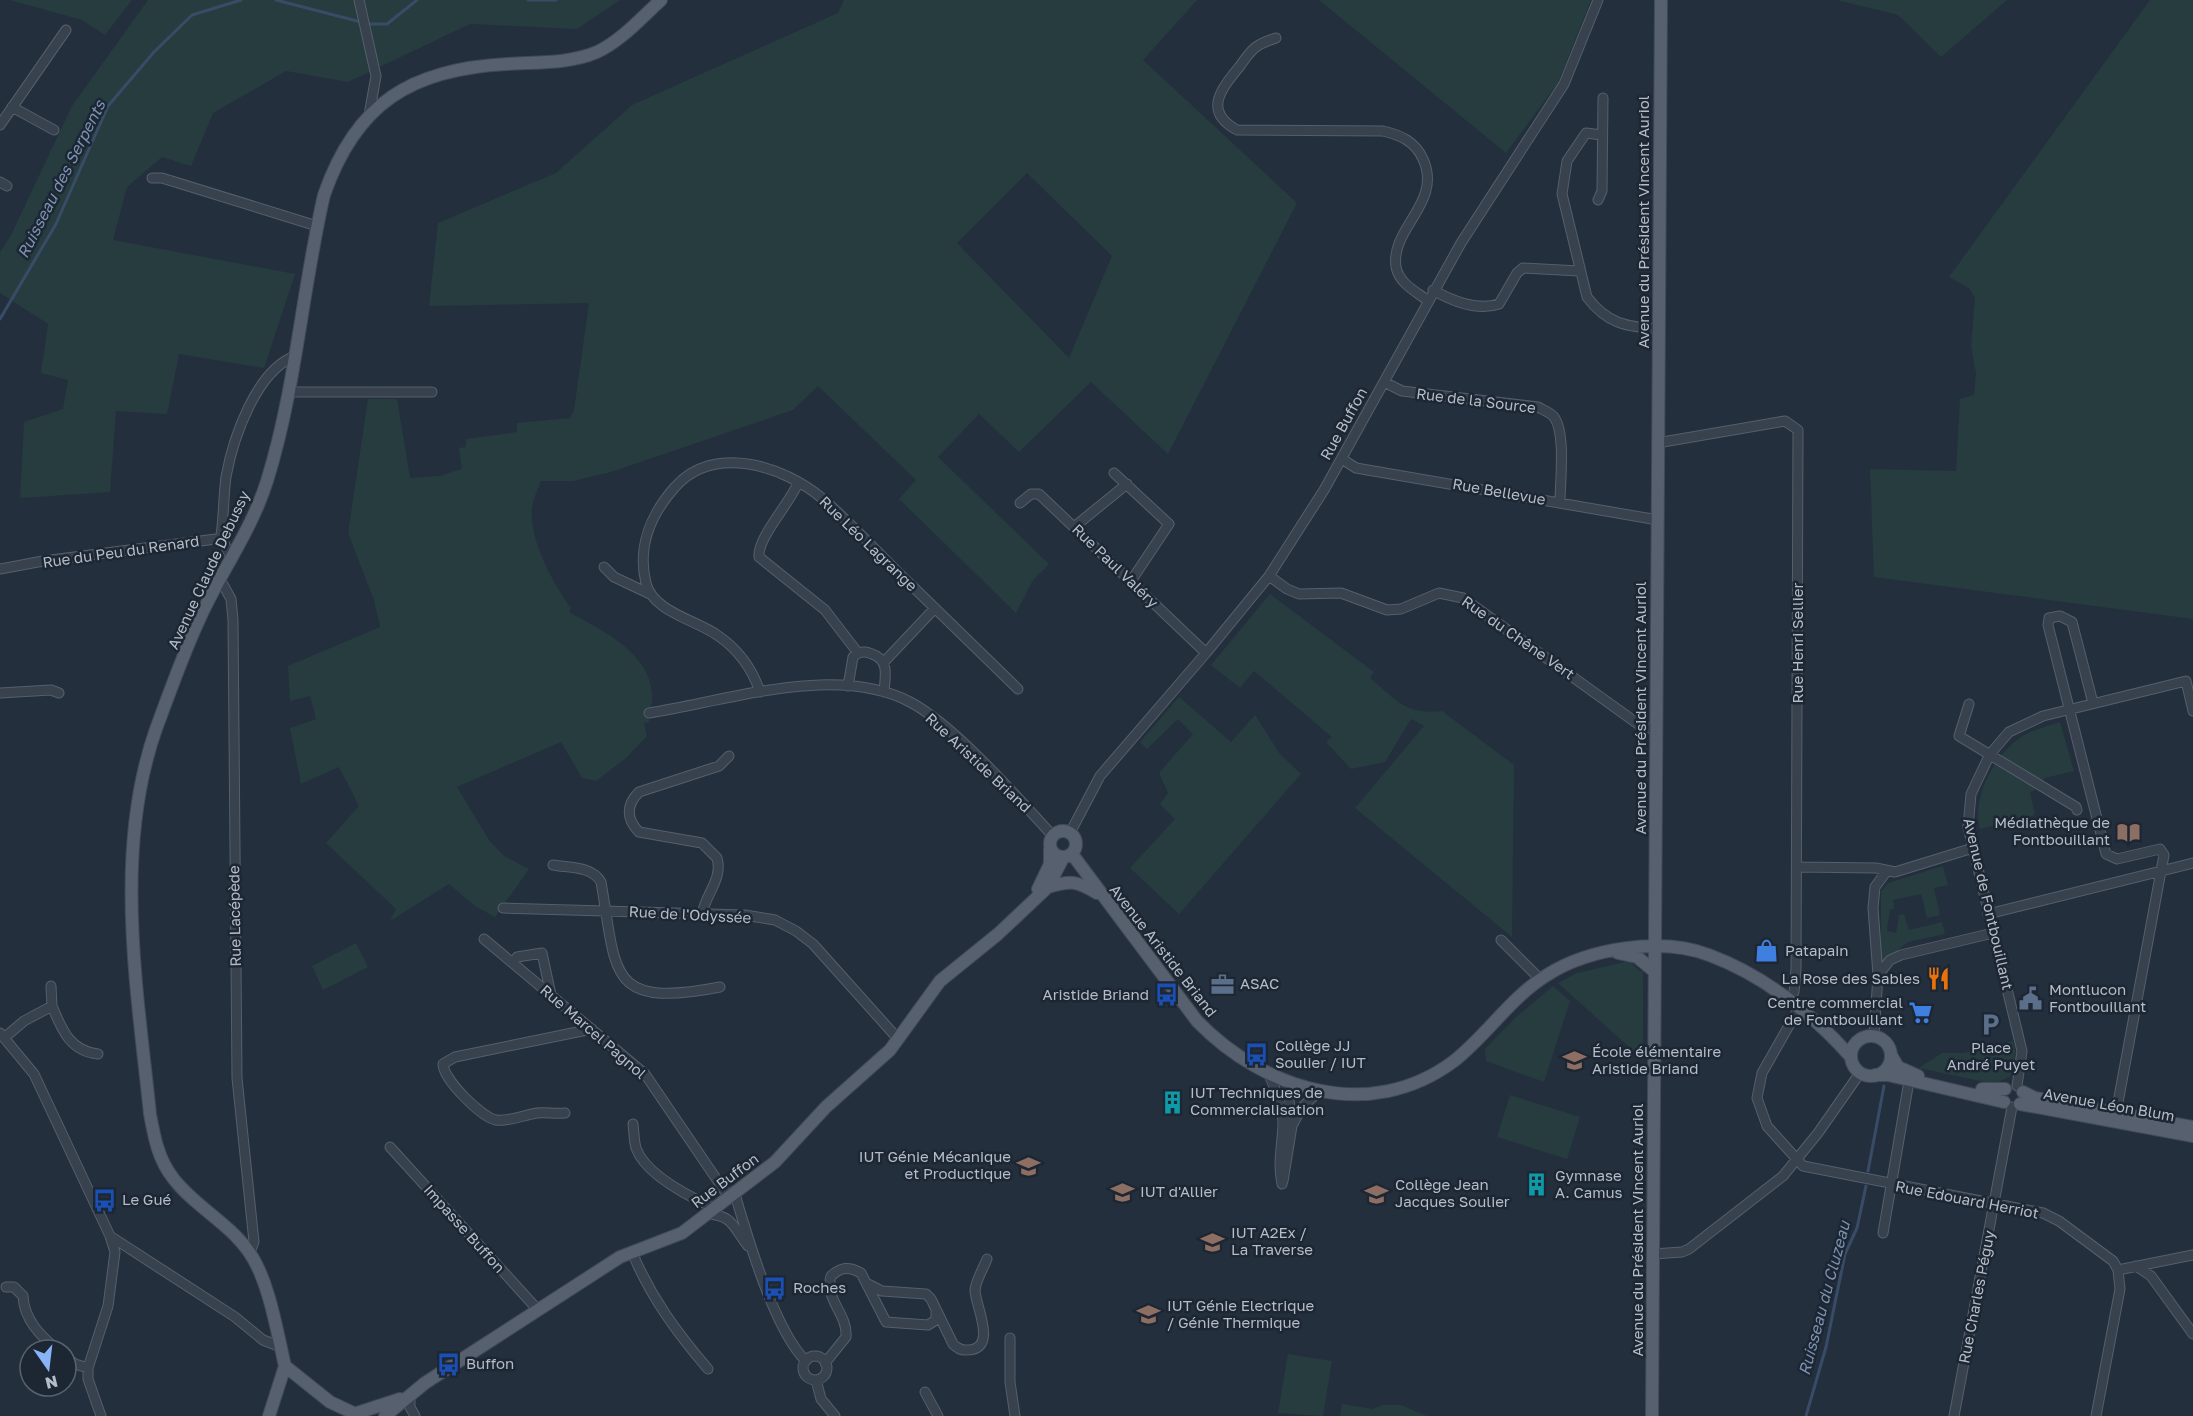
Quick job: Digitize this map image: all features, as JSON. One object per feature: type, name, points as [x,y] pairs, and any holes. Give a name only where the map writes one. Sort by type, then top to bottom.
[{"type":"main road","name":"Avenue Claude Debussy","points":[[285,1366],[260,1272],[250,1252],[227,1228],[181,1188],[161,1158],[150,1113],[133,921],[133,864],[142,777],[155,731],[198,621],[245,537],[266,485],[281,435],[317,226],[336,163],[352,135],[369,115],[390,97],[451,70],[477,65],[567,60],[598,52],[614,42],[661,0]]},
{"type":"main road","name":"Avenue du Président Vincent Auriol","points":[[1652,1416],[1661,0]]},
{"type":"main road","points":[[1063,831],[1070,833],[1076,843],[1068,856],[1055,855],[1052,842],[1063,831]]},
{"type":"main road","name":"Rue Buffon","points":[[1030,903],[1050,864],[1052,842]]},
{"type":"main road","name":"Rue Buffon","points":[[385,1416],[410,1395],[538,1310],[632,1252],[682,1233],[775,1162],[826,1107],[899,1040],[940,981],[998,934],[1048,887],[1068,856]]},
{"type":"main road","name":"Avenue Aristide Briand","points":[[1068,856],[1197,1021],[1216,1041],[1269,1075],[1320,1091],[1373,1094],[1423,1079],[1456,1059],[1540,979],[1569,963],[1599,953],[1621,948],[1654,947]]},
{"type":"main road","points":[[1048,887],[1068,881],[1084,885],[1100,895]]},
{"type":"main road","points":[[1654,947],[1706,954],[1737,968],[1794,1004],[1837,1041],[1860,1073]]},
{"type":"main road","points":[[1599,953],[1629,954],[1654,971]]},
{"type":"main road","points":[[1837,1041],[1857,1041],[1874,1036]]},
{"type":"main road","name":"Avenue Léon Blum","points":[[1874,1036],[1886,1042],[1898,1067],[1916,1076],[2193,1136]]},
{"type":"main road","points":[[1851,1058],[1857,1041]]},
{"type":"main road","points":[[1875,1075],[1887,1068],[1891,1054]]},
{"type":"main road","name":"Avenue Léon Blum","points":[[1860,1073],[2013,1097],[2035,1098],[2193,1127]]},
{"type":"main road","points":[[269,1416],[285,1366],[330,1402],[354,1415],[410,1395]]},
{"type":"street","points":[[359,0],[376,76],[369,115]]},
{"type":"street","name":"Rue Buffon","points":[[1070,833],[1100,776],[1269,576],[1342,459],[1427,300],[1498,182],[1519,155],[1564,84],[1598,0]]},
{"type":"street","points":[[0,125],[66,30]]},
{"type":"street","points":[[1276,38],[1256,46],[1220,91],[1217,103],[1220,115],[1227,125],[1237,130],[1383,131],[1396,134],[1413,144],[1427,169],[1426,196],[1400,242],[1396,268],[1407,286],[1427,300]]},
{"type":"street","points":[[1598,200],[1602,191],[1603,98]]},
{"type":"street","points":[[12,107],[54,130]]},
{"type":"street","points":[[1602,135],[1586,133],[1567,161],[1564,173],[1564,208],[1579,271],[1587,297],[1593,305],[1615,322],[1626,327],[1659,329]]},
{"type":"street","points":[[152,178],[162,178],[317,226]]},
{"type":"street","points":[[1433,290],[1454,302],[1492,306],[1500,304],[1517,273],[1523,268],[1579,271]]},
{"type":"street","points":[[220,542],[227,475],[255,394],[263,379],[281,362],[295,356]]},
{"type":"street","name":"Rue de la Source","points":[[1384,382],[1402,391],[1538,407],[1547,412],[1554,417],[1560,434],[1560,502]]},
{"type":"street","points":[[289,392],[432,392]]},
{"type":"street","name":"Rue Henri Sellier","points":[[1657,443],[1785,421],[1798,430],[1797,867],[1794,1004],[1762,1073],[1757,1098],[1767,1126],[1796,1160]]},
{"type":"street","name":"Rue Bellevue","points":[[1342,459],[1356,468],[1658,520]]},
{"type":"street","name":"Rue Léo Lagrange","points":[[650,594],[643,571],[645,540],[652,520],[667,496],[692,473],[706,466],[748,463],[773,470],[821,498],[1018,689]]},
{"type":"street","points":[[1114,473],[1168,524],[1131,581]]},
{"type":"street","points":[[798,483],[792,497],[762,543],[759,557],[825,610],[858,653]]},
{"type":"street","points":[[1074,527],[1127,484]]},
{"type":"street","name":"Rue Paul Valéry","points":[[1020,503],[1031,494],[1039,494],[1206,653]]},
{"type":"street","name":"Rue du Peu du Renard","points":[[0,569],[43,561],[216,539],[225,545],[232,560]]},
{"type":"street","points":[[604,567],[614,578],[650,594],[667,608],[717,634],[737,651],[748,665],[760,692]]},
{"type":"street","name":"Rue du Chêne Vert","points":[[1269,576],[1287,589],[1299,594],[1341,593],[1388,610],[1401,609],[1439,594],[1463,598],[1638,724],[1655,730]]},
{"type":"street","name":"Rue Lacépède","points":[[221,581],[231,599],[233,620],[237,1078],[254,1242],[250,1252]]},
{"type":"street","points":[[884,662],[935,608]]},
{"type":"street","points":[[2093,703],[2072,622],[2068,619],[2049,618],[2048,625],[2106,854],[2116,859],[2160,849],[2163,855],[2116,1113]]},
{"type":"street","points":[[848,686],[853,657],[858,653],[871,653],[884,662],[886,669],[884,692]]},
{"type":"street","name":"Avenue de Fontbouillant","points":[[2013,1097],[2022,1051],[1972,848],[1967,811],[1971,794],[1989,754],[2009,732],[2022,724],[2069,709],[2186,681],[2193,711]]},
{"type":"street","name":"Rue Aristide Briand","points":[[649,713],[798,687],[848,686],[884,692],[909,702],[928,714],[968,749],[1052,842]]},
{"type":"street","points":[[0,693],[51,690],[58,693]]},
{"type":"street","points":[[1969,704],[1959,735],[2076,807],[2077,810]]},
{"type":"street","points":[[702,914],[704,901],[719,876],[717,858],[702,843],[639,832],[629,818],[628,809],[632,799],[639,792],[719,766],[729,756]]},
{"type":"street","points":[[1797,867],[1876,868],[1886,872],[1895,872],[1972,848]]},
{"type":"street","points":[[1988,914],[2193,863]]},
{"type":"street","points":[[553,865],[589,871],[597,875],[601,882],[612,956],[627,981],[650,993],[683,994],[720,987]]},
{"type":"street","points":[[1874,1036],[1878,975],[1873,935],[1874,898],[1875,887],[1886,872]]},
{"type":"street","name":"Rue de l'Odyssée","points":[[503,908],[745,915],[775,921],[796,931],[813,944],[899,1040]]},
{"type":"street","points":[[1878,975],[1890,960],[1900,955],[1993,933]]},
{"type":"street","name":"Rue Marcel Pagnol","points":[[484,939],[645,1074],[731,1194],[751,1250]]},
{"type":"street","points":[[1501,940],[1540,979]]},
{"type":"street","points":[[513,963],[517,957],[542,953],[551,995]]},
{"type":"street","points":[[51,986],[52,1006],[60,1026],[82,1052],[98,1054]]},
{"type":"street","points":[[52,1006],[2,1035],[34,1074],[110,1236],[115,1252],[108,1306],[88,1368],[88,1379],[101,1416]]},
{"type":"street","points":[[565,1113],[551,1115],[540,1113],[497,1120],[486,1116],[446,1077],[443,1065],[455,1057],[592,1029]]},
{"type":"street","points":[[1653,1254],[1682,1252],[1689,1249],[1783,1176],[1818,1133],[1860,1073]]},
{"type":"street","points":[[1269,1075],[1279,1096],[1282,1110],[1278,1166],[1282,1184],[1287,1168],[1292,1126],[1287,1082]]},
{"type":"street","points":[[1883,1233],[1909,1081]]},
{"type":"street","points":[[1292,1126],[1302,1107],[1320,1091]]},
{"type":"street","name":"Rue Charles Péguy","points":[[1954,1416],[2013,1097]]},
{"type":"street","points":[[633,1124],[636,1149],[651,1169],[710,1211],[732,1222],[751,1250],[788,1337],[795,1350],[806,1361]]},
{"type":"street","name":"Impasse Buffon","points":[[390,1147],[538,1310]]},
{"type":"street","name":"Rue Edouard Herriot","points":[[1796,1160],[1809,1169],[2043,1213],[2059,1221],[2106,1254],[2118,1270]]},
{"type":"street","points":[[110,1236],[236,1317],[263,1340],[281,1347]]},
{"type":"street","points":[[632,1252],[644,1280],[661,1308],[708,1369]]},
{"type":"street","points":[[2096,1416],[2120,1289],[2118,1270],[2193,1255]]},
{"type":"street","points":[[867,1282],[882,1290],[926,1294],[953,1344],[959,1349],[972,1349],[981,1341],[984,1326],[975,1289],[987,1259]]},
{"type":"street","points":[[2151,1276],[2154,1262]]},
{"type":"street","points":[[2136,1266],[2151,1276],[2193,1334]]},
{"type":"street","points":[[816,1380],[825,1374],[825,1363],[844,1341],[847,1330],[829,1291],[831,1276],[838,1270],[853,1269],[861,1273],[886,1322],[928,1325],[946,1331]]},
{"type":"street","points":[[6,1287],[14,1287],[23,1296],[23,1308],[30,1321],[46,1338]]},
{"type":"street","points":[[928,1325],[936,1320],[936,1309]]},
{"type":"street","points":[[1010,1338],[1010,1382],[1015,1416]]},
{"type":"street","points":[[816,1380],[805,1375],[803,1368],[806,1361],[816,1356],[825,1363]]},
{"type":"street","points":[[78,1365],[88,1368]]},
{"type":"street","points":[[816,1380],[821,1399],[835,1416]]},
{"type":"street","points":[[926,1392],[938,1416]]},
{"type":"street","points":[[410,1395],[410,1407],[415,1416]]},
{"type":"green space","points":[[10,0],[132,0],[105,35],[82,20]]},
{"type":"green space","points":[[148,0],[620,0],[577,29],[470,24],[348,82],[286,71],[213,113],[191,166],[162,157],[127,187],[113,240],[295,274],[264,368],[179,354],[167,414],[116,411],[110,492],[20,498],[24,422],[63,409],[68,380],[41,373],[48,324],[0,293],[0,252],[10,237],[72,106]]},
{"type":"green space","points":[[844,0],[1197,0],[1143,60],[1297,203],[1168,454],[1091,382],[1019,452],[979,414],[938,457],[1049,564],[1033,580],[1016,613],[899,499],[916,480],[818,386],[793,410],[611,472],[573,481],[541,481],[534,498],[532,520],[538,547],[557,586],[571,608],[569,612],[622,644],[643,666],[652,694],[649,722],[644,723],[647,736],[625,759],[596,781],[582,778],[561,742],[457,787],[489,840],[504,856],[529,869],[495,917],[475,906],[449,884],[390,921],[396,909],[326,843],[359,806],[339,767],[301,784],[290,728],[316,719],[310,696],[290,701],[288,666],[380,627],[374,600],[348,533],[368,399],[397,399],[410,478],[439,476],[462,469],[459,448],[466,447],[466,439],[517,432],[517,423],[570,418],[574,410],[589,303],[429,306],[438,223],[556,173],[632,105],[838,13]],"holes":[[[1027,173],[1112,256],[1069,358],[957,243]]]},
{"type":"green space","points":[[1319,0],[1591,0],[1558,83],[1506,153]]},
{"type":"green space","points":[[1837,0],[2007,0],[1941,57],[1898,15]]},
{"type":"green space","points":[[2150,0],[2193,0],[2193,619],[1874,577],[1870,469],[1956,471],[1960,399],[1974,395],[1976,373],[1971,346],[1975,298],[1969,288],[1949,277]]},
{"type":"green space","points":[[1270,594],[1374,672],[1370,678],[1394,699],[1419,711],[1442,711],[1514,765],[1512,937],[1355,808],[1424,726],[1411,719],[1385,762],[1351,769],[1326,742],[1332,737],[1254,671],[1240,688],[1211,665]]},
{"type":"green space","points":[[1179,697],[1231,742],[1255,715],[1280,754],[1301,774],[1179,914],[1130,868],[1175,819],[1160,804],[1168,793],[1159,773],[1193,734],[1178,719],[1147,749],[1140,742]]},
{"type":"green space","points":[[2060,722],[2074,771],[2045,778],[2035,790],[2030,792],[2035,815],[1980,829],[1979,802],[1995,764],[2004,752],[2024,735]]},
{"type":"green space","points":[[1943,866],[1948,885],[1934,888],[1940,915],[1927,918],[1921,894],[1893,900],[1894,909],[1890,909],[1887,931],[1896,933],[1899,915],[1904,914],[1909,930],[1942,922],[1945,934],[1908,942],[1881,963],[1881,892],[1888,883]]},
{"type":"green space","points":[[356,943],[368,967],[323,990],[312,966]]},
{"type":"green space","points":[[1630,961],[1639,971],[1643,971],[1643,1052],[1638,1055],[1558,983],[1577,973]]},
{"type":"green space","points":[[1553,986],[1570,1001],[1544,1082],[1486,1061],[1485,1049],[1515,1018]]},
{"type":"green space","points":[[2013,1041],[2016,1053],[2011,1076],[1994,1084],[1919,1068],[1942,1053],[1964,1053]]},
{"type":"green space","points":[[1510,1095],[1580,1117],[1567,1159],[1497,1137]]},
{"type":"green space","points":[[1288,1354],[1332,1361],[1323,1416],[1278,1413]]},
{"type":"green space","points":[[1342,1404],[1372,1409],[1383,1405],[1401,1405],[1427,1416],[1340,1416]]},
{"type":"waterway","name":"Ruisseau des Serpents","points":[[0,319],[56,224],[108,106],[154,52],[192,15],[241,0]]},
{"type":"waterway","name":"Ruisseau des Serpents","points":[[276,0],[361,22]]},
{"type":"waterway","name":"Ruisseau des Serpents","points":[[368,24],[387,24],[417,0]]},
{"type":"waterway","name":"Ruisseau des Serpents","points":[[528,0],[556,0]]},
{"type":"waterway","name":"Ruisseau du Cluzeau","points":[[1868,1171],[1884,1086]]},
{"type":"waterway","name":"Ruisseau du Cluzeau","points":[[1806,1416],[1826,1347],[1845,1254],[1857,1228],[1866,1186]]},
{"type":"place","name":"Médiathèque de Fontbouillant","points":[[2128,832]]},
{"type":"place","name":"Patapain","points":[[1767,951]]},
{"type":"place","name":"La Rose des Sables","points":[[1938,979]]},
{"type":"place","name":"ASAC","points":[[1222,984]]},
{"type":"place","name":"Aristide Briand","points":[[1167,995]]},
{"type":"place","name":"Montlucon Fontbouillant","points":[[2031,999]]},
{"type":"place","name":"Centre commercial de Fontbouillant","points":[[1921,1012]]},
{"type":"place","name":"Place André Puyet","points":[[1991,1024]]},
{"type":"place","name":"Collège JJ Soulier / IUT","points":[[1257,1055]]},
{"type":"place","name":"École élémentaire Aristide Briand","points":[[1574,1061]]},
{"type":"place","name":"IUT Techniques de Commercialisation","points":[[1172,1102]]},
{"type":"place","name":"IUT Génie Mécanique et Productique","points":[[1029,1166]]},
{"type":"place","name":"Gymnase A. Camus","points":[[1537,1185]]},
{"type":"place","name":"IUT d'Allier","points":[[1122,1192]]},
{"type":"place","name":"Collège Jean Jacques Soulier","points":[[1377,1194]]},
{"type":"place","name":"Le Gué","points":[[104,1200]]},
{"type":"place","name":"IUT A2Ex / La Traverse","points":[[1213,1242]]},
{"type":"place","name":"Roches","points":[[775,1288]]},
{"type":"place","name":"IUT Génie Electrique / Génie Thermique","points":[[1149,1315]]},
{"type":"place","name":"Buffon","points":[[448,1364]]}]
